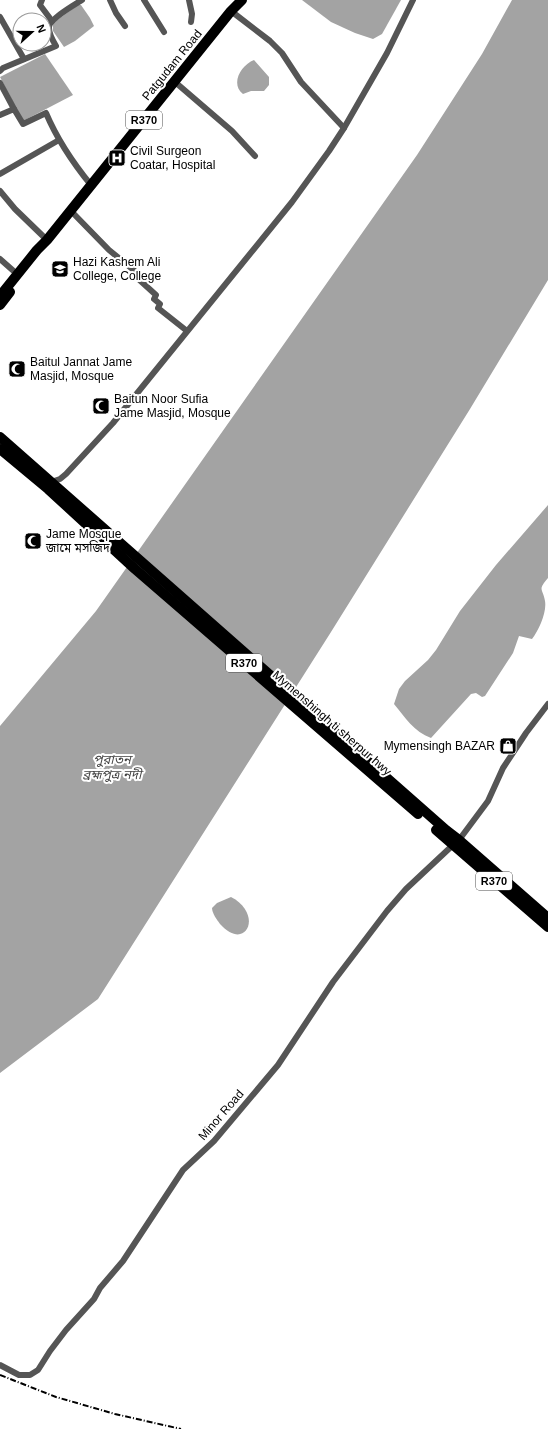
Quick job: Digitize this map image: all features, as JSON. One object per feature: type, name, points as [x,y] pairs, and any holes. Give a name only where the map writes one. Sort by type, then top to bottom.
[{"type":"main road","name":"Patgudam Road","points":[[0,296],[242,0]]},
{"type":"main road","name":"Patgudam Road","points":[[0,305],[40,253],[47,240]]},
{"type":"main road","points":[[0,437],[51,485]]},
{"type":"main road","points":[[0,449],[51,485]]},
{"type":"main road","name":"Mymenshingh ti sherpur hwy","points":[[51,485],[444,833],[548,918]]},
{"type":"main road","name":"Mymenshingh ti sherpur hwy","points":[[456,843],[548,927]]},
{"type":"street","points":[[42,0],[40,5],[45,12]]},
{"type":"street","points":[[52,21],[82,0]]},
{"type":"street","points":[[110,0],[116,14],[125,26]]},
{"type":"street","points":[[144,0],[164,32]]},
{"type":"street","points":[[189,0],[192,14],[191,22]]},
{"type":"street","points":[[51,485],[72,468],[113,423],[292,202],[329,152],[344,128],[387,53],[413,0]]},
{"type":"street","points":[[232,11],[270,41],[282,53],[302,82],[344,128]]},
{"type":"street","points":[[0,17],[24,59]]},
{"type":"street","points":[[52,38],[56,46],[52,48]]},
{"type":"street","points":[[0,71],[3,68],[41,52]]},
{"type":"street","points":[[175,82],[227,127],[255,156]]},
{"type":"street","points":[[0,83],[23,124],[46,113],[59,140],[76,167],[91,185]]},
{"type":"street","points":[[0,114],[14,109]]},
{"type":"street","points":[[0,174],[59,140]]},
{"type":"street","points":[[0,191],[15,209],[47,240]]},
{"type":"street","points":[[71,211],[109,250],[136,272],[134,275],[156,295],[154,299],[160,304],[158,308],[187,330]]},
{"type":"street","points":[[0,259],[17,274]]},
{"type":"street","name":"Minor Road","points":[[0,1365],[18,1374],[30,1375],[38,1370],[66,1330],[94,1299],[100,1288],[123,1261],[183,1170],[214,1141],[278,1065],[334,982],[386,911],[406,889],[456,843],[488,801],[504,768],[526,733],[548,704]]},
{"type":"water","points":[[302,0],[401,0],[382,34],[373,39],[331,22]]},
{"type":"water","name":"পুরাতন ব্রহ্মপুত্র নদী","points":[[512,0],[548,0],[548,280],[470,409],[331,632],[98,999],[0,1073],[0,726],[96,611],[417,155],[482,54]]},
{"type":"water","points":[[78,5],[81,5],[94,26],[75,41],[64,47],[53,31],[53,23]]},
{"type":"water","points":[[45,54],[73,95],[23,121],[0,77]]},
{"type":"water","points":[[254,60],[269,77],[269,85],[264,91],[251,91],[243,94],[239,90],[237,80],[241,70],[249,62]]},
{"type":"water","points":[[548,505],[548,578],[542,588],[545,601],[545,610],[537,631],[532,639],[519,636],[513,653],[485,696],[482,697],[476,693],[471,694],[431,738],[425,735],[410,724],[394,704],[399,689],[405,681],[428,660],[436,650],[460,611],[496,565]]},
{"type":"water","points":[[231,897],[241,904],[247,912],[249,921],[248,928],[244,933],[237,934],[229,932],[220,924],[212,910],[217,903]]},
{"type":"railway","points":[[0,1375],[56,1397],[115,1414],[181,1429]]},
{"type":"place","name":"Civil Surgeon Coatar, Hospital","points":[[117,158]]},
{"type":"place","name":"Hazi Kashem Ali College, College","points":[[60,269]]},
{"type":"place","name":"Baitul Jannat Jame Masjid, Mosque","points":[[17,369]]},
{"type":"place","name":"Baitun Noor Sufia Jame Masjid, Mosque","points":[[101,406]]},
{"type":"place","name":"Jame Mosque জামে মসজিদ","points":[[33,541]]},
{"type":"place","name":"Mymensingh BAZAR","points":[[508,746]]}]
